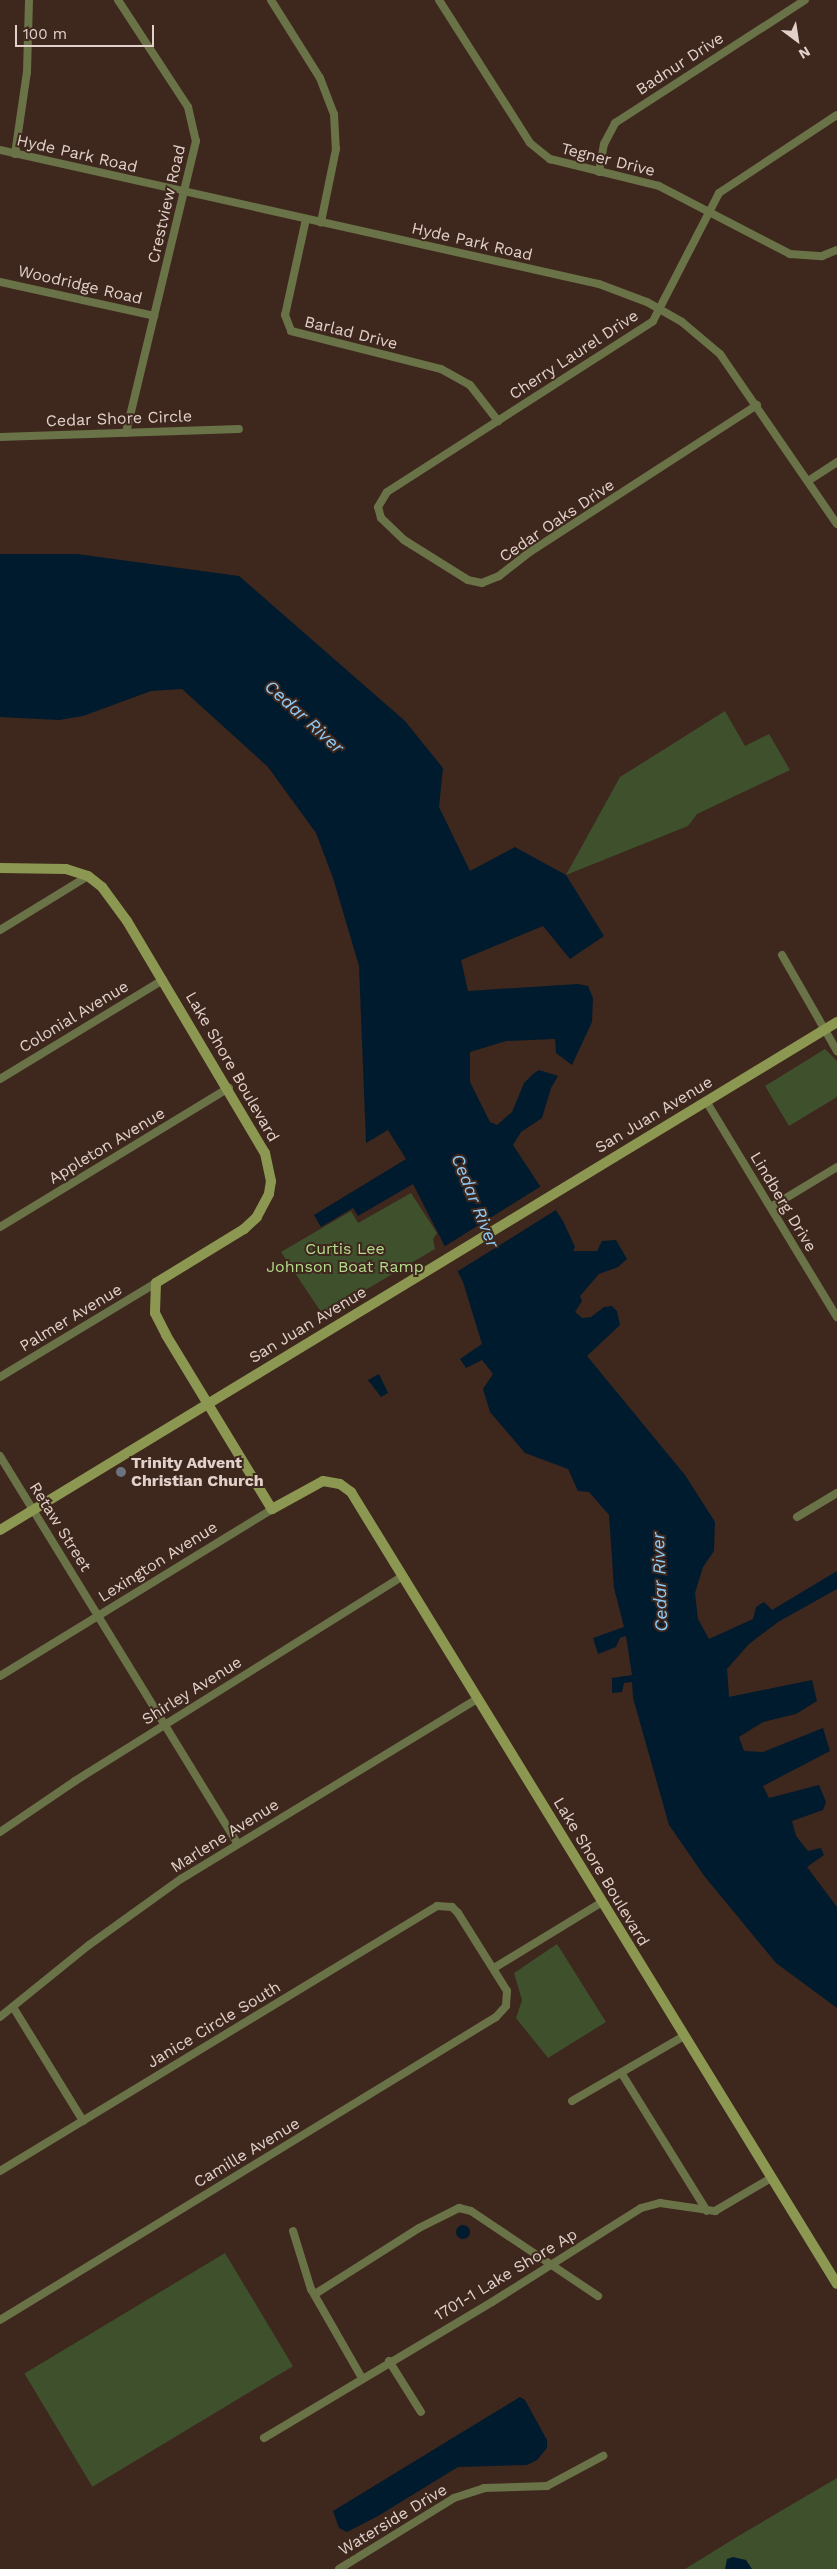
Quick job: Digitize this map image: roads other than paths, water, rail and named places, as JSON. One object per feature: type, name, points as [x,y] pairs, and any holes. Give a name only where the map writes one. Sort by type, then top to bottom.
[{"type":"street","points":[[15,154],[27,72],[29,0]]},
{"type":"street","name":"Crestview Road","points":[[118,0],[133,19],[192,118],[196,152],[126,433]]},
{"type":"street","points":[[271,0],[320,78],[334,114],[336,149],[320,222]]},
{"type":"street","name":"Tegner Drive","points":[[439,0],[534,147],[563,165],[659,186],[790,254],[822,256],[837,250]]},
{"type":"street","name":"Badnur Drive","points":[[599,172],[604,144],[615,123],[805,0]]},
{"type":"street","name":"Cherry Laurel Drive","points":[[378,507],[387,492],[653,321],[710,212],[726,187],[837,115]]},
{"type":"street","name":"Hyde Park Road","points":[[0,150],[185,193],[599,284],[660,308],[701,337],[720,354],[758,406],[837,524]]},
{"type":"street","name":"Barlad Drive","points":[[306,220],[285,315],[292,331],[299,336],[441,369],[470,385],[498,421]]},
{"type":"street","name":"Woodridge Road","points":[[0,282],[154,316]]},
{"type":"street","name":"Cedar Oaks Drive","points":[[378,507],[380,518],[404,540],[468,580],[482,583],[499,576],[531,551],[758,406]]},
{"type":"street","name":"Cedar Shore Circle","points":[[0,437],[239,429]]},
{"type":"street","points":[[808,481],[837,462]]},
{"type":"street","name":"Lake Shore Boulevard","points":[[0,868],[66,869],[88,876],[112,898],[229,1088],[265,1153],[271,1180],[269,1194],[257,1217],[244,1229],[156,1283]]},
{"type":"street","points":[[0,930],[88,876]]},
{"type":"street","points":[[782,955],[837,1051]]},
{"type":"street","name":"Colonial Avenue","points":[[0,1079],[163,980]]},
{"type":"street","name":"San Juan Avenue","points":[[0,1530],[837,1022]]},
{"type":"street","name":"Appleton Avenue","points":[[0,1227],[229,1088]]},
{"type":"street","name":"Lindberg Drive","points":[[706,1101],[837,1317]]},
{"type":"street","points":[[770,1207],[837,1167]]},
{"type":"street","points":[[156,1283],[155,1313],[272,1509]]},
{"type":"street","name":"Palmer Avenue","points":[[0,1377],[156,1283]]},
{"type":"street","name":"Retaw Street","points":[[0,1456],[238,1844]]},
{"type":"street","name":"Lake Shore Boulevard","points":[[334,1481],[351,1492],[837,2284]]},
{"type":"street","name":"Lexington Avenue","points":[[0,1676],[272,1509],[315,1484],[334,1481]]},
{"type":"street","points":[[797,1517],[837,1493]]},
{"type":"street","name":"Shirley Avenue","points":[[0,1832],[165,1724],[402,1577]]},
{"type":"street","name":"Marlene Avenue","points":[[0,2017],[146,1903],[238,1844],[477,1699]]},
{"type":"street","points":[[494,1968],[602,1902]]},
{"type":"street","name":"Janice Circle South","points":[[0,2172],[430,1909],[444,1905],[458,1913],[494,1968]]},
{"type":"street","name":"Camille Avenue","points":[[0,2320],[496,2016],[506,2006],[507,1991],[494,1968]]},
{"type":"street","points":[[12,2007],[83,2121]]},
{"type":"street","points":[[572,2101],[622,2074],[684,2036]]},
{"type":"street","points":[[622,2074],[708,2211]]},
{"type":"street","name":"1701-1 Lake Shore Ap","points":[[264,2438],[650,2203],[708,2211],[726,2206],[771,2178]]},
{"type":"street","points":[[315,2294],[419,2228],[459,2208],[471,2211],[598,2296]]},
{"type":"street","points":[[293,2231],[303,2270],[362,2378]]},
{"type":"street","points":[[389,2361],[421,2412]]},
{"type":"street","name":"Waterside Drive","points":[[340,2569],[454,2498],[484,2488],[548,2486],[603,2456]]},
{"type":"water","name":"Cedar River","points":[[0,554],[77,554],[239,576],[405,721],[443,768],[439,807],[470,871],[515,847],[566,875],[604,936],[570,959],[543,926],[461,960],[468,991],[578,984],[588,986],[593,998],[592,1022],[572,1065],[556,1053],[555,1039],[506,1041],[470,1052],[470,1082],[490,1122],[497,1125],[512,1112],[524,1083],[533,1074],[539,1070],[558,1076],[551,1088],[542,1118],[521,1132],[513,1145],[563,1221],[575,1247],[573,1251],[597,1251],[602,1241],[616,1240],[627,1259],[618,1267],[599,1274],[580,1296],[582,1301],[575,1312],[582,1318],[591,1317],[604,1307],[612,1306],[617,1311],[620,1325],[587,1356],[685,1475],[715,1522],[714,1551],[703,1567],[695,1593],[698,1619],[709,1639],[753,1619],[756,1607],[764,1602],[772,1610],[837,1571],[837,1589],[778,1622],[749,1644],[727,1669],[729,1697],[812,1680],[817,1701],[796,1714],[763,1722],[739,1737],[744,1751],[763,1752],[823,1728],[830,1751],[763,1786],[769,1798],[819,1785],[826,1802],[823,1810],[792,1821],[796,1836],[808,1851],[821,1848],[824,1855],[807,1867],[837,1907],[837,2008],[776,1963],[705,1877],[669,1825],[633,1698],[632,1682],[624,1683],[622,1692],[612,1693],[612,1678],[632,1675],[626,1636],[620,1638],[616,1647],[598,1654],[593,1638],[624,1627],[614,1588],[609,1515],[589,1492],[578,1491],[568,1469],[525,1453],[490,1412],[483,1389],[493,1374],[482,1360],[466,1368],[460,1359],[482,1344],[463,1282],[413,1184],[358,1216],[353,1208],[321,1227],[314,1215],[406,1159],[388,1130],[366,1143],[359,966],[333,878],[316,833],[268,767],[182,689],[151,691],[83,716],[59,720],[0,717]]},
{"type":"water","points":[[379,1374],[388,1393],[381,1397],[368,1380]]},
{"type":"water","points":[[460,2225],[466,2225],[470,2232],[466,2239],[460,2239],[456,2235],[456,2229]]},
{"type":"water","points":[[520,2397],[525,2400],[547,2440],[547,2448],[537,2460],[527,2465],[458,2467],[378,2516],[347,2532],[339,2528],[333,2511]]},
{"type":"water","points":[[733,2557],[746,2560],[752,2569],[725,2569],[727,2559]]},
{"type":"place","name":"Trinity Advent Christian Church","points":[[121,1472]]},
{"type":"park label","name":"Curtis Lee Johnson Boat Ramp","points":[[345,1258]]}]
